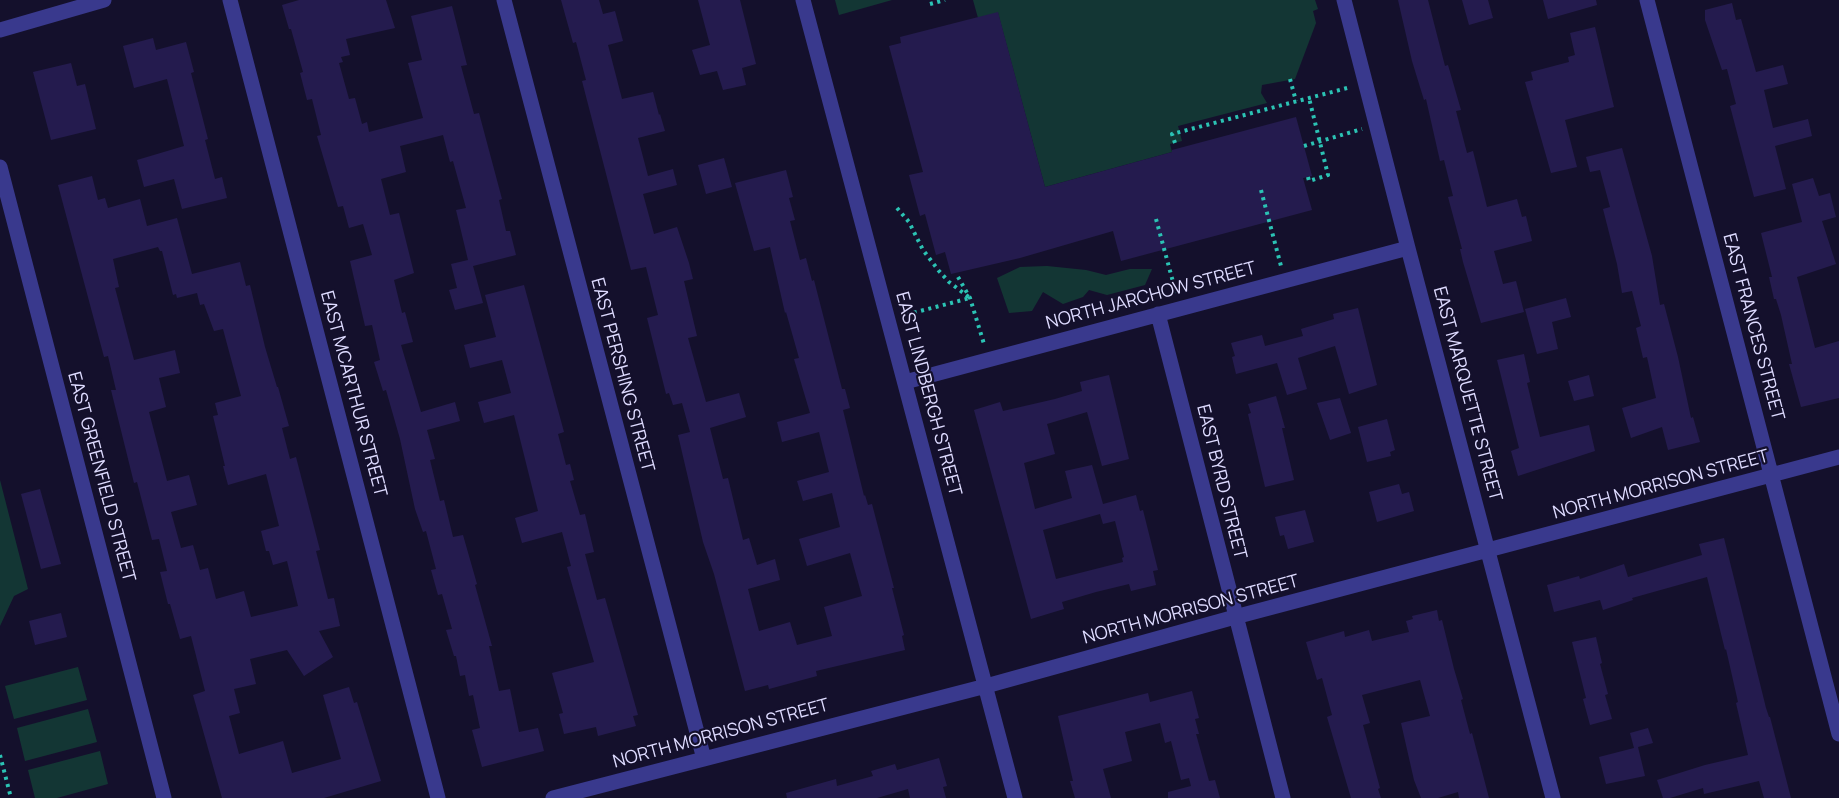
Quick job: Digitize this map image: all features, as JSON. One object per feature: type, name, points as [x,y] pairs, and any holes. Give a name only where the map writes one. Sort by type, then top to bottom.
[{"type":"street","points":[[0,30],[104,0]]},
{"type":"street","name":"EAST MCARTHUR STREET","points":[[230,0],[438,798]]},
{"type":"street","name":"EAST PERSHING STREET","points":[[504,0],[704,759]]},
{"type":"street","name":"EAST LINDBERGH STREET","points":[[802,0],[1015,798]]},
{"type":"street","name":"EAST MARQUETTE STREET","points":[[1344,0],[1554,798]]},
{"type":"street","name":"EAST FRANCES STREET","points":[[1647,0],[1839,734]]},
{"type":"street","name":"EAST GREENFIELD STREET","points":[[0,167],[164,798]]},
{"type":"street","name":"NORTH JARCHOW STREET","points":[[905,382],[1408,248]]},
{"type":"street","name":"EAST BYRD STREET","points":[[1158,314],[1283,798]]},
{"type":"street","name":"NORTH MORRISON STREET","points":[[553,798],[986,686],[1235,617],[1839,458]]},
{"type":"path","points":[[930,4],[945,0]]},
{"type":"path","points":[[1290,79],[1296,101]]},
{"type":"path","points":[[1175,143],[1172,134],[1366,83]]},
{"type":"path","points":[[1308,177],[1309,181],[1328,175],[1309,98]]},
{"type":"path","points":[[1304,146],[1377,125]]},
{"type":"path","points":[[1261,190],[1285,281]]},
{"type":"path","points":[[897,208],[909,222],[923,250],[939,271],[970,298]]},
{"type":"path","points":[[1156,219],[1181,308]]},
{"type":"path","points":[[958,277],[970,298],[988,359]]},
{"type":"path","points":[[889,320],[970,298]]},
{"type":"path","points":[[0,754],[11,798]]},
{"type":"green space","points":[[835,0],[892,0],[839,15]]},
{"type":"green space","points":[[973,0],[1315,0],[1318,9],[1313,11],[1316,23],[1295,79],[1262,85],[1261,93],[1267,103],[1178,126],[1182,141],[1170,144],[1172,152],[1045,187],[998,13],[978,18]]},
{"type":"green space","points":[[1047,266],[1086,270],[1106,275],[1130,269],[1152,269],[1145,285],[1107,295],[1089,290],[1083,297],[1063,304],[1043,292],[1032,311],[1009,313],[997,278],[1020,267]]},
{"type":"green space","points":[[0,480],[28,589],[14,596],[0,626]]},
{"type":"green space","points":[[78,667],[87,700],[14,719],[5,686]]},
{"type":"green space","points":[[88,709],[97,742],[25,761],[17,728]]},
{"type":"green space","points":[[100,751],[108,784],[57,798],[35,798],[28,770]]},
{"type":"building","points":[[299,0],[386,0],[395,28],[346,39],[350,55],[341,57],[343,62],[339,63],[349,99],[355,98],[362,124],[367,122],[369,132],[423,118],[408,63],[422,60],[411,16],[452,6],[467,65],[461,66],[474,114],[479,113],[502,199],[499,200],[506,231],[510,231],[516,255],[473,266],[483,303],[455,310],[449,290],[457,288],[451,264],[468,260],[456,210],[466,208],[453,161],[450,162],[443,135],[400,146],[406,172],[381,179],[390,215],[399,213],[414,273],[394,280],[402,313],[405,312],[413,342],[401,345],[421,412],[455,402],[460,421],[427,430],[435,459],[430,460],[440,501],[444,500],[453,537],[463,535],[492,646],[489,646],[499,691],[510,689],[519,732],[538,728],[544,751],[482,767],[472,730],[480,728],[473,695],[469,696],[465,675],[460,676],[456,656],[454,656],[446,630],[452,629],[442,594],[438,595],[431,570],[436,569],[426,531],[423,532],[415,509],[400,439],[386,390],[383,391],[374,362],[380,360],[372,325],[365,326],[350,261],[372,255],[363,224],[349,228],[343,206],[338,207],[317,136],[321,135],[312,99],[307,100],[300,73],[303,72],[282,5]]},
{"type":"building","points":[[561,0],[599,0],[603,14],[615,11],[623,41],[608,45],[622,99],[653,92],[660,114],[665,131],[638,138],[648,176],[673,169],[677,185],[643,194],[654,234],[677,227],[689,263],[693,279],[684,281],[697,336],[688,338],[706,402],[739,393],[746,417],[710,428],[723,479],[728,478],[743,540],[749,538],[757,565],[775,559],[780,580],[748,589],[759,631],[790,622],[797,645],[832,636],[824,607],[862,596],[850,553],[807,566],[799,539],[840,527],[832,493],[803,501],[797,481],[829,472],[819,432],[782,442],[777,422],[810,413],[794,359],[799,358],[785,313],[770,247],[754,251],[735,183],[786,170],[793,197],[789,198],[795,220],[790,221],[800,260],[806,258],[812,281],[814,280],[842,389],[845,389],[850,408],[843,410],[864,496],[868,505],[872,504],[894,588],[892,588],[904,635],[902,636],[905,650],[816,671],[817,676],[769,689],[768,685],[745,691],[714,574],[703,542],[678,435],[690,432],[682,403],[673,405],[669,393],[666,394],[647,318],[658,315],[646,267],[631,270],[582,81],[586,80]]},
{"type":"building","points":[[698,0],[740,0],[756,64],[742,68],[746,85],[723,90],[717,71],[700,75],[692,50],[710,45]]},
{"type":"building","points":[[1398,0],[1428,0],[1445,66],[1448,65],[1461,110],[1456,111],[1467,153],[1473,151],[1487,207],[1517,199],[1522,217],[1526,216],[1532,241],[1494,251],[1503,284],[1516,281],[1524,312],[1481,323],[1463,262],[1460,249],[1462,249],[1448,197],[1453,196],[1444,160],[1440,161],[1426,99],[1424,100],[1412,61]]},
{"type":"building","points":[[1462,0],[1488,0],[1493,18],[1469,25]]},
{"type":"building","points":[[1543,0],[1596,0],[1597,5],[1548,19]]},
{"type":"building","points":[[1732,3],[1736,20],[1741,19],[1756,72],[1783,65],[1788,84],[1764,90],[1773,128],[1808,119],[1812,136],[1775,146],[1786,189],[1754,197],[1730,106],[1736,104],[1727,69],[1722,70],[1705,20],[1705,10]]},
{"type":"building","points":[[998,12],[1045,187],[1296,117],[1312,176],[1303,178],[1312,210],[1121,261],[1113,231],[1020,258],[951,274],[945,252],[936,255],[925,214],[920,216],[909,175],[923,172],[889,46],[901,43],[900,37]]},
{"type":"building","points":[[1595,27],[1614,107],[1565,120],[1577,167],[1551,173],[1525,82],[1533,80],[1531,72],[1569,62],[1568,57],[1575,55],[1570,33]]},
{"type":"building","points":[[153,38],[156,50],[186,42],[215,179],[222,177],[227,198],[182,209],[174,179],[144,187],[137,160],[184,146],[167,79],[134,88],[123,46]]},
{"type":"building","points":[[71,63],[77,86],[85,84],[96,129],[51,140],[33,72]]},
{"type":"building","points":[[1622,148],[1652,256],[1660,305],[1664,304],[1691,418],[1693,417],[1700,442],[1668,450],[1662,427],[1631,438],[1622,408],[1656,398],[1647,357],[1643,358],[1636,328],[1641,326],[1632,291],[1622,293],[1603,209],[1610,207],[1600,170],[1590,172],[1586,157]]},
{"type":"building","points":[[724,158],[732,187],[706,194],[698,165]]},
{"type":"building","points":[[92,176],[98,200],[105,198],[108,208],[140,199],[147,226],[177,218],[192,274],[240,262],[246,286],[250,285],[265,347],[289,426],[282,428],[290,459],[296,457],[320,550],[316,551],[328,599],[334,598],[340,626],[319,631],[333,657],[304,676],[287,650],[250,659],[256,684],[234,689],[240,713],[229,716],[239,754],[283,741],[292,773],[341,759],[323,695],[349,687],[354,703],[357,702],[381,781],[324,798],[222,798],[193,695],[205,691],[191,636],[180,639],[170,604],[168,604],[160,572],[167,571],[159,539],[152,540],[137,482],[134,483],[111,390],[116,390],[108,356],[104,357],[58,185]],"holes":[[[158,247],[162,251],[173,295],[176,294],[177,298],[197,293],[200,305],[204,304],[214,331],[223,329],[241,396],[215,403],[218,415],[213,416],[228,485],[266,474],[279,526],[261,531],[266,551],[269,551],[273,565],[287,561],[298,606],[251,617],[244,591],[216,599],[208,568],[200,570],[193,545],[181,548],[171,512],[197,505],[189,475],[167,481],[149,412],[166,407],[159,378],[180,373],[175,350],[134,360],[115,288],[119,287],[113,259]]]},
{"type":"building","points":[[1813,178],[1819,196],[1830,193],[1836,217],[1822,221],[1836,264],[1797,277],[1815,348],[1839,341],[1839,398],[1801,407],[1789,364],[1792,364],[1781,315],[1776,299],[1774,299],[1769,277],[1772,277],[1761,233],[1802,222],[1792,184]]},
{"type":"building","points":[[524,285],[564,432],[558,434],[566,465],[570,464],[574,480],[570,481],[580,515],[585,514],[594,552],[585,554],[597,600],[605,598],[638,715],[633,716],[636,726],[598,736],[596,727],[564,734],[559,714],[563,713],[552,673],[594,662],[567,567],[571,566],[562,532],[522,543],[515,518],[538,511],[514,415],[484,423],[478,402],[511,393],[502,360],[470,368],[464,345],[496,337],[485,295]]},
{"type":"building","points":[[1566,298],[1571,317],[1552,322],[1558,349],[1537,354],[1525,309]]},
{"type":"building","points":[[1358,308],[1377,385],[1349,394],[1335,346],[1298,358],[1307,389],[1287,395],[1277,363],[1236,374],[1232,357],[1235,356],[1231,343],[1262,335],[1265,346],[1303,336],[1301,329],[1334,319],[1333,314]]},
{"type":"building","points":[[1524,354],[1530,382],[1527,383],[1540,437],[1589,425],[1595,451],[1518,476],[1511,451],[1519,448],[1497,360]]},
{"type":"building","points":[[1109,375],[1129,459],[1102,466],[1087,412],[1047,424],[1055,454],[1024,463],[1035,509],[1072,498],[1065,471],[1092,465],[1103,504],[1136,495],[1140,511],[1143,510],[1158,570],[1153,571],[1156,585],[1131,591],[1129,584],[1096,592],[1062,602],[1064,609],[1031,619],[974,410],[1000,402],[1003,411],[1055,399],[1082,391],[1080,382]],"holes":[[[1100,514],[1103,524],[1115,521],[1124,557],[1123,562],[1056,579],[1043,530]]]},
{"type":"building","points":[[1589,375],[1594,396],[1574,401],[1568,381]]},
{"type":"building","points":[[1276,396],[1285,428],[1282,428],[1294,480],[1265,487],[1248,414],[1251,413],[1248,404]]},
{"type":"building","points":[[1340,398],[1351,433],[1330,440],[1317,403]]},
{"type":"building","points":[[1387,419],[1395,450],[1390,452],[1391,456],[1367,462],[1358,427]]},
{"type":"building","points":[[1399,484],[1402,494],[1409,492],[1414,511],[1377,522],[1369,492]]},
{"type":"building","points":[[40,489],[61,564],[41,569],[21,494]]},
{"type":"building","points":[[1305,510],[1314,542],[1288,549],[1284,535],[1280,536],[1275,517]]},
{"type":"building","points":[[1724,538],[1791,798],[1764,798],[1759,781],[1704,794],[1703,788],[1663,798],[1657,780],[1748,755],[1726,649],[1707,577],[1632,598],[1633,600],[1603,610],[1600,600],[1554,612],[1547,585],[1579,576],[1580,579],[1624,564],[1628,577],[1702,555],[1699,544]]},
{"type":"building","points":[[1437,610],[1439,621],[1442,620],[1463,699],[1461,700],[1489,798],[1459,798],[1458,792],[1438,798],[1421,798],[1414,780],[1401,723],[1430,716],[1420,680],[1362,695],[1370,723],[1363,725],[1381,798],[1351,798],[1327,717],[1332,715],[1322,678],[1317,680],[1306,642],[1344,631],[1345,637],[1369,630],[1372,641],[1409,632],[1406,621],[1413,619],[1412,616]]},
{"type":"building","points":[[61,613],[67,637],[35,645],[29,621]]},
{"type":"building","points":[[1596,637],[1608,694],[1605,695],[1612,719],[1590,725],[1583,699],[1586,698],[1572,642]]},
{"type":"building","points":[[1192,691],[1199,718],[1195,719],[1199,734],[1196,734],[1209,781],[1215,780],[1220,798],[1168,798],[1168,792],[1191,786],[1189,778],[1181,780],[1171,741],[1165,743],[1160,723],[1125,732],[1132,761],[1103,769],[1111,798],[1075,798],[1058,716],[1148,693],[1150,702]]},
{"type":"building","points":[[1648,728],[1653,743],[1638,747],[1645,776],[1606,784],[1599,757],[1634,748],[1630,733]]},
{"type":"building","points":[[939,758],[947,786],[943,787],[946,798],[910,798],[908,789],[877,798],[787,798],[786,793],[836,779],[837,786],[873,776],[871,771],[895,764],[897,770]]}]
